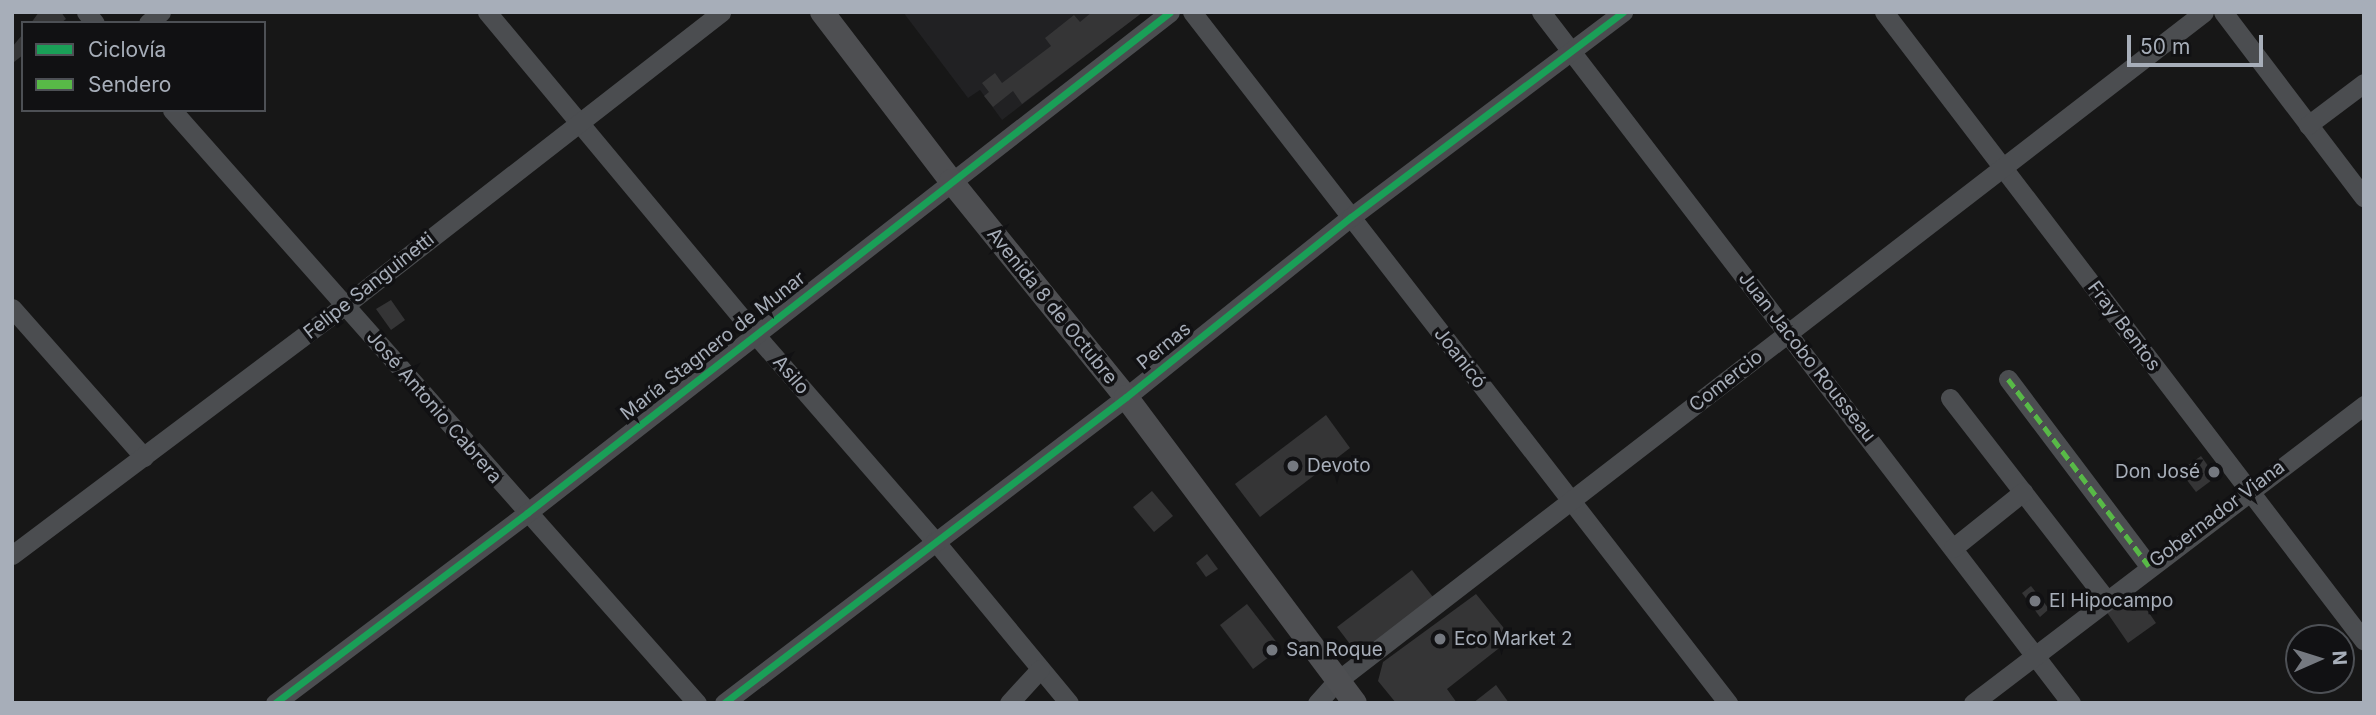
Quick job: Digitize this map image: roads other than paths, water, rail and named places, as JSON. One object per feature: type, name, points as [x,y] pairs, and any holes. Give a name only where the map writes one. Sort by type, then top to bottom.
[{"type":"main road","name":"Avenida 8 de Octubre","points":[[822,12],[951,181],[1126,397],[1355,703]]},
{"type":"street","name":"Asilo","points":[[487,12],[754,333],[935,541],[1069,703]]},
{"type":"street","name":"Felipe Sanguinetti","points":[[12,555],[344,306],[722,12]]},
{"type":"street","name":"María Stagnero de Munar","points":[[275,703],[527,513],[754,333],[1170,12]]},
{"type":"street","name":"Joanicó","points":[[1192,12],[1728,703]]},
{"type":"street","name":"Juan Jacobo Rousseau","points":[[1541,12],[2071,703]]},
{"type":"street","name":"Pernas","points":[[724,703],[1126,397],[1351,217],[1623,12]]},
{"type":"street","name":"Fray Bentos","points":[[1884,12],[2364,641]]},
{"type":"street","name":"Comercio","points":[[1317,703],[1337,681],[2204,12]]},
{"type":"street","points":[[2223,12],[2364,198]]},
{"type":"street","points":[[2308,125],[2364,83]]},
{"type":"street","name":"José Antonio Cabrera","points":[[174,112],[697,703]]},
{"type":"street","points":[[12,308],[145,457]]},
{"type":"street","points":[[2008,379],[2149,566]]},
{"type":"street","points":[[1950,398],[2106,598]]},
{"type":"street","name":"Gobernador Viana","points":[[1973,703],[2106,598],[2364,405]]},
{"type":"street","points":[[1953,548],[2023,492]]},
{"type":"street","points":[[1009,703],[1040,669]]},
{"type":"place","name":"Devoto","points":[[1293,466]]},
{"type":"place","name":"Don José","points":[[2214,472]]},
{"type":"place","name":"El Hipocampo","points":[[2035,601]]},
{"type":"place","name":"Eco Market 2","points":[[1440,639]]},
{"type":"place","name":"San Roque","points":[[1272,650]]}]
